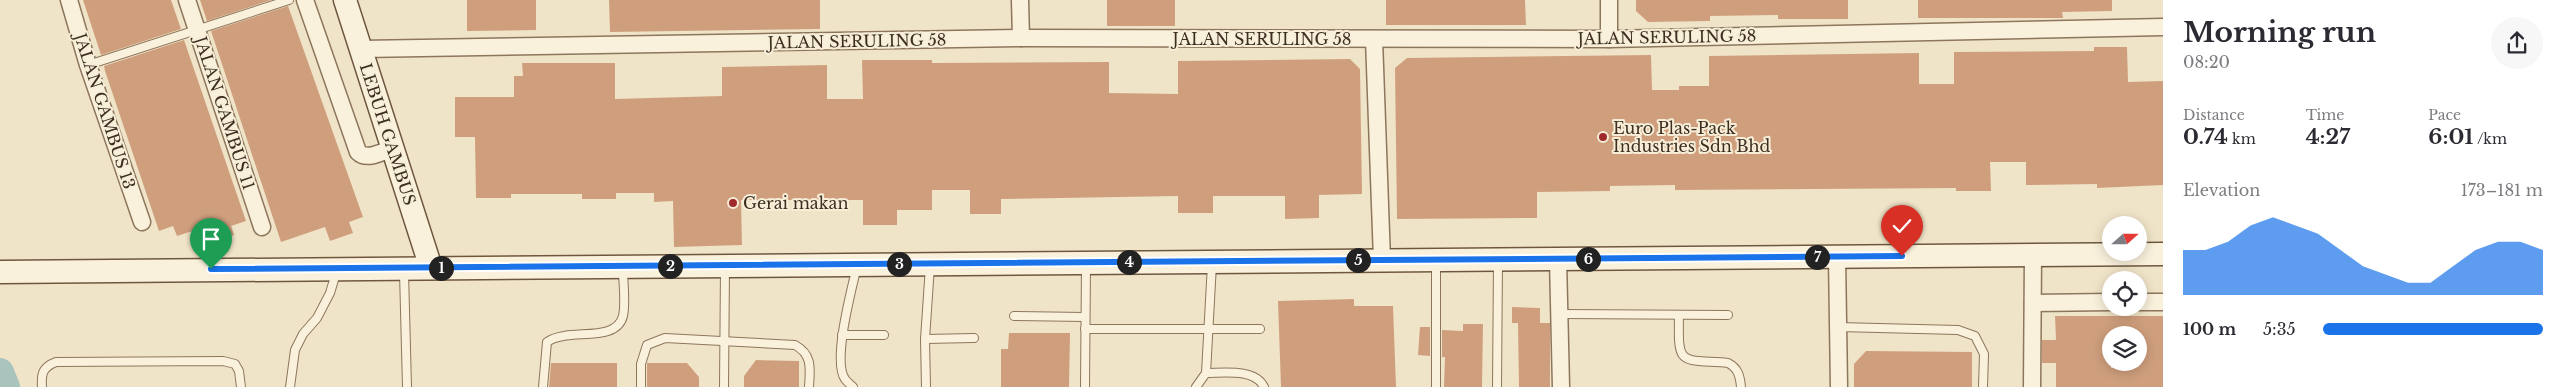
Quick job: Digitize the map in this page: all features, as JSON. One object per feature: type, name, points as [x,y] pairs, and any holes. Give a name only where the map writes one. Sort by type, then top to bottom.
[{"type":"main road","name":"LEBUH GAMBUS","points":[[345,0],[431,268]]},
{"type":"main road","points":[[0,272],[2163,254]]},
{"type":"street","name":"JALAN GAMBUS 13","points":[[69,0],[88,65],[142,222]]},
{"type":"street","name":"JALAN GAMBUS 11","points":[[187,0],[262,226]]},
{"type":"street","points":[[305,0],[358,152],[362,156],[368,156],[393,148]]},
{"type":"street","points":[[1020,0],[1021,38]]},
{"type":"street","points":[[1609,0],[1609,39]]},
{"type":"street","name":"JALAN SERULING 58","points":[[362,49],[1021,38],[1609,39],[2163,27]]},
{"type":"street","points":[[1374,39],[1382,260]]},
{"type":"street","points":[[2032,387],[2033,255]]},
{"type":"street","points":[[1837,257],[1839,387]]},
{"type":"street","points":[[1558,259],[1561,387]]},
{"type":"street","points":[[2033,303],[2102,302]]},
{"type":"street","points":[[2147,302],[2163,302]]},
{"type":"lane","points":[[88,65],[289,0]]},
{"type":"lane","points":[[1497,387],[1498,259]]},
{"type":"lane","points":[[1436,260],[1436,387]]},
{"type":"lane","points":[[1196,387],[1206,373],[1212,262]]},
{"type":"lane","points":[[1085,387],[1086,263]]},
{"type":"lane","points":[[853,387],[844,378],[841,360],[842,335],[857,264]]},
{"type":"lane","points":[[926,387],[925,339],[930,264]]},
{"type":"lane","points":[[724,387],[725,265]]},
{"type":"lane","points":[[543,387],[544,352],[547,342],[556,336],[611,332],[618,324],[623,316],[622,266]]},
{"type":"lane","points":[[290,387],[296,350],[303,334],[317,318],[330,293],[337,268]]},
{"type":"lane","points":[[404,269],[407,387]]},
{"type":"lane","points":[[1559,314],[1728,315]]},
{"type":"lane","points":[[1679,315],[1678,348],[1681,355],[1688,359],[1728,363],[1734,366],[1738,371],[1741,387]]},
{"type":"lane","points":[[1014,316],[1085,317]]},
{"type":"lane","points":[[1085,329],[1260,328]]},
{"type":"lane","points":[[1838,328],[1958,330],[1975,336],[1984,354],[1983,387]]},
{"type":"lane","points":[[842,335],[884,335]]},
{"type":"lane","points":[[641,387],[641,364],[647,345],[665,338],[725,343],[795,345],[805,351],[810,362],[808,387]]},
{"type":"lane","points":[[925,339],[974,338]]},
{"type":"lane","points":[[42,387],[41,374],[46,366],[56,362],[223,361],[235,364],[239,372],[241,387]]},
{"type":"lane","points":[[1206,373],[1252,376],[1261,382],[1264,387]]},
{"type":"building","points":[[83,0],[171,0],[181,29],[101,55]]},
{"type":"building","points":[[200,0],[271,0],[207,21]]},
{"type":"building","points":[[467,0],[536,0],[536,30],[467,31]]},
{"type":"building","points":[[609,0],[820,0],[820,29],[610,32]]},
{"type":"building","points":[[1107,0],[1175,0],[1175,26],[1107,26]]},
{"type":"building","points":[[1386,0],[1525,0],[1526,25],[1386,25]]},
{"type":"building","points":[[1636,0],[1848,0],[1848,19],[1778,19],[1778,15],[1710,16],[1710,21],[1648,22],[1636,11]]},
{"type":"building","points":[[1918,0],[2112,0],[2112,11],[2062,12],[2063,18],[1918,18]]},
{"type":"building","points":[[288,6],[363,217],[349,222],[353,233],[330,241],[325,227],[281,242],[211,31]]},
{"type":"building","points":[[184,40],[246,221],[231,226],[234,235],[214,242],[208,226],[177,236],[173,226],[159,231],[104,66]]},
{"type":"building","points":[[2094,47],[2127,47],[2128,82],[2163,81],[2163,185],[2097,188],[2097,184],[2026,185],[2026,162],[1990,162],[1991,191],[1956,191],[1956,188],[1675,190],[1675,185],[1610,186],[1610,191],[1537,192],[1537,218],[1397,219],[1395,68],[1407,58],[1651,55],[1652,90],[1679,90],[1679,86],[1709,86],[1709,56],[1919,53],[1919,84],[1954,84],[1954,52],[2094,51]]},
{"type":"building","points":[[1350,59],[1360,69],[1362,194],[1319,195],[1319,218],[1285,219],[1285,196],[1213,196],[1213,213],[1178,213],[1178,196],[1001,199],[1001,214],[970,214],[970,190],[932,190],[932,210],[897,210],[897,225],[863,225],[863,200],[741,200],[742,245],[674,247],[673,201],[654,202],[654,193],[616,193],[616,199],[582,199],[582,194],[511,194],[511,198],[476,198],[475,137],[455,137],[455,97],[514,97],[514,76],[523,76],[522,63],[615,63],[615,99],[722,96],[722,67],[827,65],[827,99],[863,99],[862,60],[932,60],[932,63],[1109,62],[1109,93],[1178,94],[1178,61]]},
{"type":"building","points":[[1354,299],[1354,306],[1393,306],[1396,387],[1281,387],[1278,301]]},
{"type":"building","points":[[1512,307],[1540,308],[1540,323],[1550,323],[1550,387],[1519,387],[1518,323],[1512,323]]},
{"type":"building","points":[[2055,316],[2163,316],[2163,387],[2056,387],[2056,363],[2042,363],[2042,340],[2056,340]]},
{"type":"building","points":[[1463,324],[1483,324],[1482,387],[1444,387],[1445,357],[1442,357],[1442,330],[1463,331]]},
{"type":"building","points":[[1420,327],[1430,327],[1430,356],[1418,355]]},
{"type":"building","points":[[1009,333],[1070,333],[1069,387],[1001,387],[1001,349],[1008,349]]},
{"type":"building","points":[[1866,351],[1972,352],[1972,387],[1854,387],[1854,364]]},
{"type":"building","points":[[756,360],[799,361],[799,387],[744,387],[744,376]]},
{"type":"building","points":[[551,363],[617,363],[617,387],[549,387]]},
{"type":"building","points":[[647,363],[687,363],[699,377],[699,387],[647,387]]},
{"type":"waterway","points":[[0,372],[6,387]]},
{"type":"place","name":"Euro Plas-Pack Industries Sdn Bhd","points":[[1603,137]]},
{"type":"place","name":"Gerai makan","points":[[733,203]]},
{"type":"route","points":[[211,269],[1902,256]]}]
